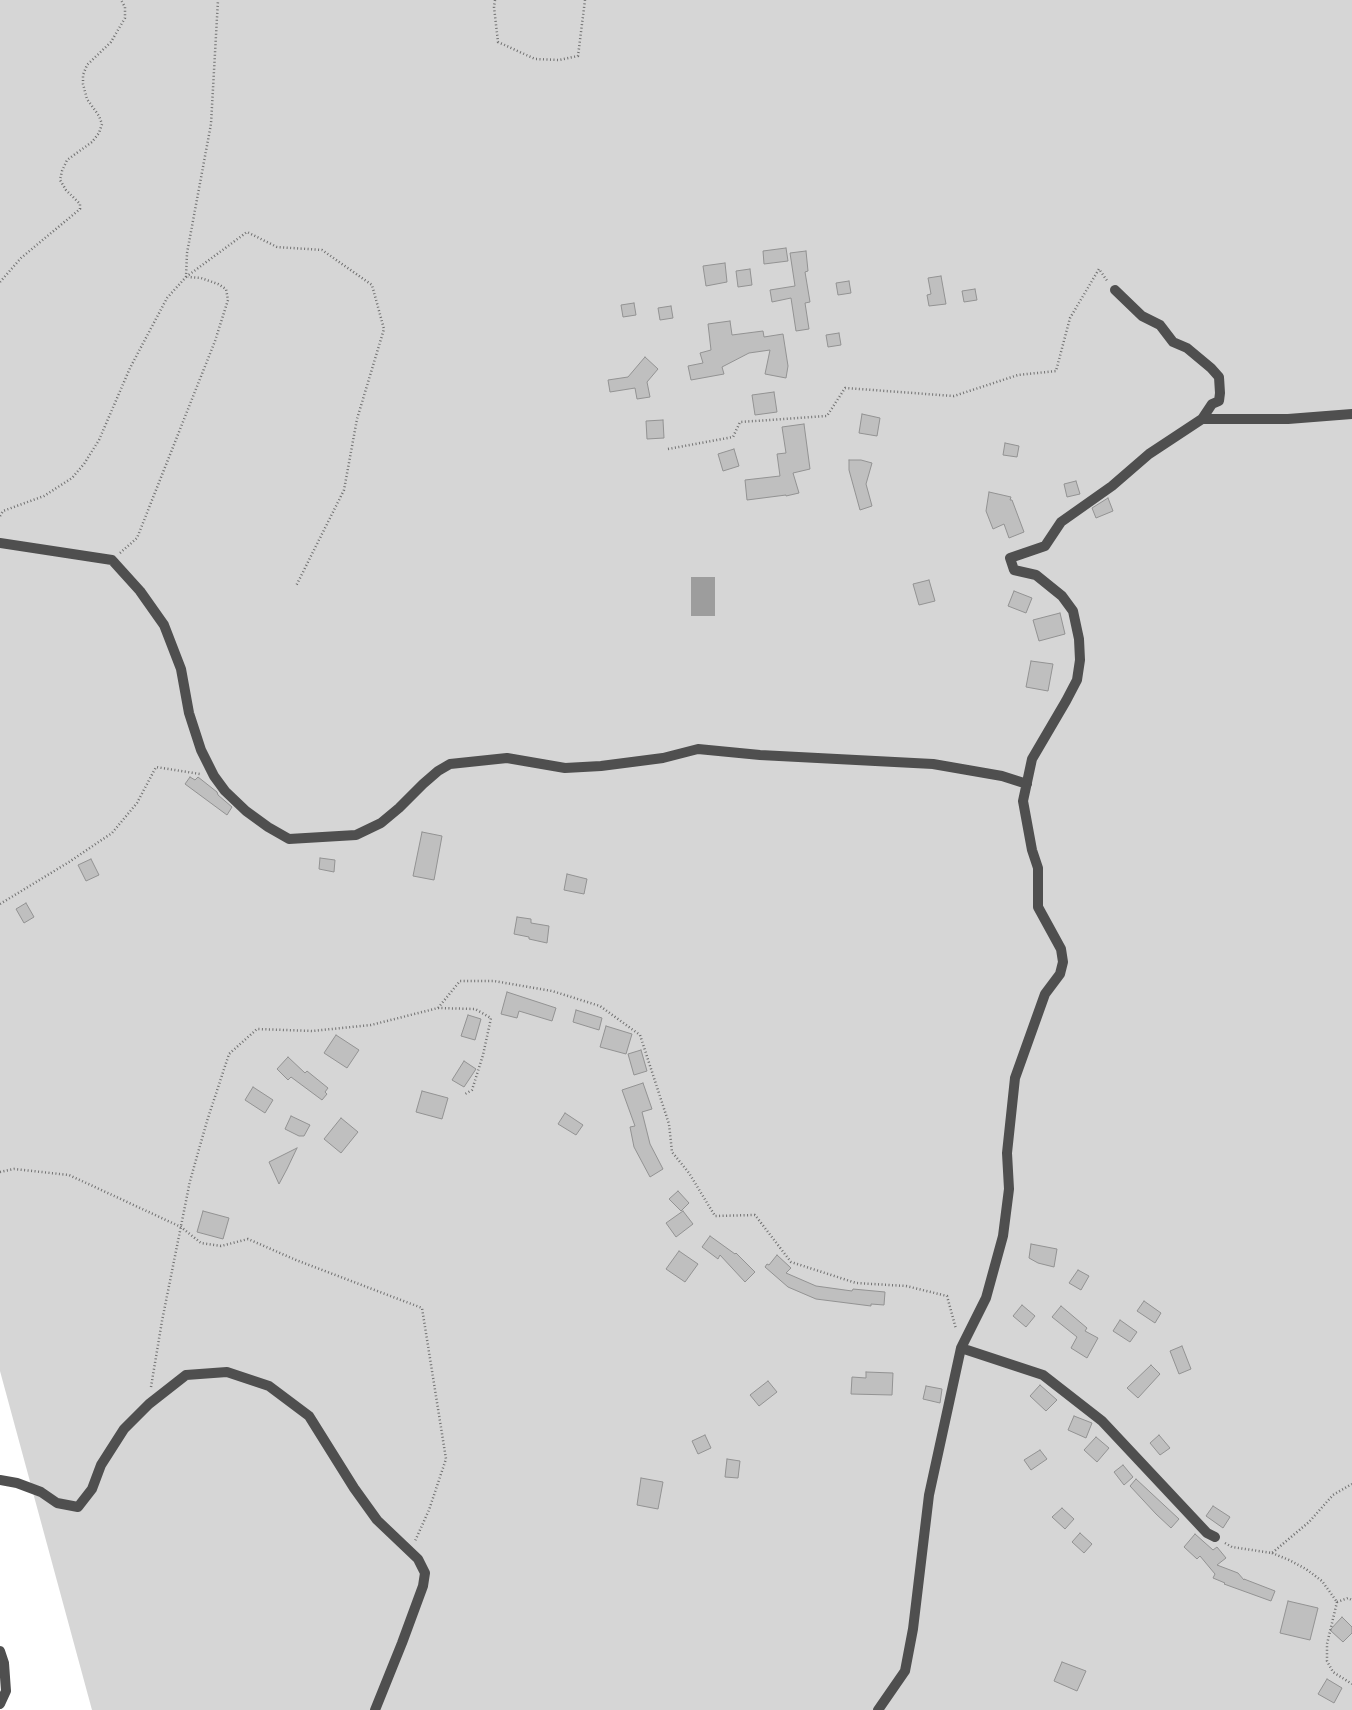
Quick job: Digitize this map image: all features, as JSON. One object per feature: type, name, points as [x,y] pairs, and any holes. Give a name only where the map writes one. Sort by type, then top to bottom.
[{"type":"street","points":[[878,1710],[905,1670],[913,1629],[929,1495],[961,1348],[986,1298],[1003,1236],[1009,1190],[1007,1153],[1015,1078],[1045,994],[1060,974],[1063,962],[1061,949],[1038,907],[1038,868],[1032,850],[1023,801],[1032,759],[1077,680],[1080,660],[1079,639],[1073,611],[1062,596],[1036,574],[1014,570],[1010,558],[1045,546],[1061,522],[1112,486],[1149,454],[1202,419],[1212,404],[1219,402],[1219,376],[1187,348],[1173,342],[1160,325],[1142,316],[1115,290]]},
{"type":"street","points":[[1202,419],[1288,419],[1352,414]]},
{"type":"street","points":[[0,543],[112,560],[140,591],[164,625],[181,669],[192,722],[201,750],[214,776],[225,791],[246,811],[268,828],[289,839],[356,835],[381,823],[438,770],[450,764],[506,758],[565,768],[601,766],[663,758],[698,748],[760,755],[933,764],[978,771],[1027,784]]},
{"type":"street","points":[[961,1348],[1043,1375],[1102,1421],[1207,1533],[1215,1538]]},
{"type":"street","points":[[0,1480],[17,1483],[41,1492],[57,1503],[78,1507],[92,1489],[101,1465],[124,1429],[148,1404],[186,1375],[227,1372],[269,1386],[309,1416],[354,1488],[377,1520],[418,1559],[425,1573],[423,1586],[375,1710]]},
{"type":"street","points":[[0,1651],[4,1663],[6,1691],[0,1704]]},
{"type":"path","points":[[0,282],[21,258],[80,209],[80,204],[66,190],[60,180],[67,160],[92,142],[102,124],[99,116],[87,99],[83,84],[84,75],[87,64],[111,42],[125,18],[125,7],[121,0]]},
{"type":"path","points":[[186,277],[187,253],[211,124],[218,0]]},
{"type":"path","points":[[495,0],[498,42],[535,58],[558,60],[578,56],[585,0]]},
{"type":"path","points":[[0,516],[3,511],[44,496],[72,478],[84,464],[99,440],[130,368],[167,298],[186,277],[246,232],[277,247],[322,250],[372,285],[384,329],[357,418],[344,490],[296,586]]},
{"type":"path","points":[[668,449],[733,437],[740,422],[827,416],[845,388],[954,396],[1018,375],[1056,371],[1070,318],[1099,268],[1115,290]]},
{"type":"path","points":[[112,560],[137,538],[215,341],[228,300],[226,289],[218,284],[202,278],[186,277]]},
{"type":"path","points":[[0,508],[3,511]]},
{"type":"path","points":[[0,904],[112,833],[137,803],[156,767],[214,776]]},
{"type":"path","points":[[438,1008],[460,981],[494,981],[542,990],[600,1006],[640,1035],[669,1124],[672,1152],[689,1173],[715,1216],[755,1215],[791,1262],[856,1283],[906,1286],[946,1296],[961,1348]]},
{"type":"path","points":[[148,1404],[162,1321],[195,1164],[229,1054],[258,1029],[312,1031],[371,1025],[438,1008],[474,1009],[491,1018],[483,1055],[472,1090],[465,1094]]},
{"type":"path","points":[[0,1172],[14,1170],[69,1175],[181,1227],[202,1243],[222,1246],[248,1239],[296,1260],[422,1308],[446,1459],[429,1510],[410,1552]]},
{"type":"path","points":[[1272,1553],[1309,1522],[1333,1495],[1352,1484]]},
{"type":"path","points":[[1215,1538],[1232,1547],[1272,1553],[1289,1560],[1322,1581],[1337,1602],[1327,1644],[1327,1661],[1333,1672],[1352,1684]]},
{"type":"path","points":[[1337,1602],[1348,1598],[1352,1600]]},
{"type":"shaded area","points":[[0,0],[1352,0],[1352,1710],[92,1710],[0,1371]]},
{"type":"shaded area","points":[[691,577],[715,577],[715,616],[691,616]]},
{"type":"building","points":[[786,248],[788,261],[764,264],[763,251]]},
{"type":"building","points":[[806,251],[808,271],[805,272],[810,302],[805,303],[809,329],[796,331],[791,298],[772,302],[770,290],[795,286],[790,253]]},
{"type":"building","points":[[725,263],[727,282],[706,286],[703,266]]},
{"type":"building","points":[[750,269],[752,285],[738,287],[736,271]]},
{"type":"building","points":[[941,276],[946,304],[929,306],[927,295],[931,294],[928,278]]},
{"type":"building","points":[[849,281],[851,293],[838,295],[836,283]]},
{"type":"building","points":[[975,289],[977,300],[964,302],[962,291]]},
{"type":"building","points":[[634,303],[636,315],[623,317],[621,305]]},
{"type":"building","points":[[671,306],[673,318],[660,320],[658,308]]},
{"type":"building","points":[[730,321],[732,335],[763,331],[764,337],[783,334],[788,366],[786,378],[765,374],[770,350],[749,353],[722,367],[724,374],[691,380],[688,366],[703,363],[700,353],[711,350],[708,324]]},
{"type":"building","points":[[839,333],[841,345],[828,347],[826,335]]},
{"type":"building","points":[[645,357],[658,369],[647,382],[650,397],[637,399],[635,388],[610,392],[608,380],[628,377]]},
{"type":"building","points":[[774,392],[777,412],[755,415],[752,395]]},
{"type":"building","points":[[862,414],[880,418],[877,436],[859,433]]},
{"type":"building","points":[[663,420],[664,438],[647,439],[646,421]]},
{"type":"building","points":[[804,424],[810,469],[793,473],[799,493],[747,500],[745,480],[780,476],[777,454],[786,453],[782,427]]},
{"type":"building","points":[[1005,443],[1019,446],[1017,457],[1003,455]]},
{"type":"building","points":[[734,449],[739,466],[723,471],[718,454]]},
{"type":"building","points":[[849,460],[861,460],[872,463],[866,484],[872,506],[860,510],[849,470]]},
{"type":"building","points":[[1076,481],[1080,494],[1067,497],[1064,484]]},
{"type":"building","points":[[989,492],[1011,497],[1010,500],[1012,500],[1024,532],[1009,538],[1004,524],[993,529],[986,511]]},
{"type":"building","points":[[1108,498],[1113,511],[1096,518],[1092,508]]},
{"type":"building","points":[[929,580],[935,601],[919,605],[913,584]]},
{"type":"building","points":[[1014,591],[1032,598],[1026,613],[1008,606]]},
{"type":"building","points":[[1060,613],[1065,634],[1039,641],[1033,620]]},
{"type":"building","points":[[1031,661],[1053,664],[1048,691],[1026,687]]},
{"type":"building","points":[[190,777],[195,780],[198,777],[232,807],[227,815],[185,784]]},
{"type":"building","points":[[422,832],[442,836],[434,880],[413,876]]},
{"type":"building","points":[[320,858],[335,860],[334,872],[319,869]]},
{"type":"building","points":[[91,859],[99,875],[86,881],[78,865]]},
{"type":"building","points":[[567,874],[587,879],[584,894],[564,890]]},
{"type":"building","points":[[26,903],[34,917],[24,923],[16,909]]},
{"type":"building","points":[[517,917],[531,919],[531,923],[549,926],[547,943],[514,934]]},
{"type":"building","points":[[507,992],[556,1008],[552,1021],[519,1011],[517,1018],[501,1014]]},
{"type":"building","points":[[576,1010],[602,1018],[599,1030],[573,1022]]},
{"type":"building","points":[[468,1015],[481,1019],[475,1040],[461,1036]]},
{"type":"building","points":[[606,1026],[632,1034],[626,1054],[600,1047]]},
{"type":"building","points":[[336,1035],[359,1050],[347,1068],[324,1053]]},
{"type":"building","points":[[641,1050],[647,1071],[634,1075],[628,1054]]},
{"type":"building","points":[[288,1057],[305,1073],[307,1071],[328,1088],[325,1092],[327,1094],[322,1100],[291,1077],[288,1080],[277,1069]]},
{"type":"building","points":[[464,1061],[476,1069],[464,1087],[452,1080]]},
{"type":"building","points":[[643,1083],[652,1109],[642,1112],[650,1144],[663,1169],[650,1177],[634,1147],[630,1127],[635,1126],[622,1090]]},
{"type":"building","points":[[253,1087],[273,1100],[265,1113],[245,1100]]},
{"type":"building","points":[[422,1091],[448,1098],[442,1119],[416,1112]]},
{"type":"building","points":[[565,1113],[583,1125],[576,1135],[558,1124]]},
{"type":"building","points":[[291,1116],[310,1125],[304,1136],[299,1136],[285,1129]]},
{"type":"building","points":[[341,1118],[358,1132],[341,1153],[324,1139]]},
{"type":"building","points":[[297,1148],[287,1169],[279,1184],[269,1162]]},
{"type":"building","points":[[678,1191],[689,1203],[681,1211],[669,1199]]},
{"type":"building","points":[[203,1211],[229,1218],[223,1239],[197,1232]]},
{"type":"building","points":[[683,1211],[693,1224],[676,1237],[666,1223]]},
{"type":"building","points":[[710,1236],[736,1253],[755,1272],[745,1282],[720,1255],[718,1259],[702,1247]]},
{"type":"building","points":[[1031,1244],[1057,1249],[1054,1267],[1038,1263],[1029,1258]]},
{"type":"building","points":[[679,1251],[698,1264],[685,1282],[666,1269]]},
{"type":"building","points":[[777,1255],[791,1268],[786,1273],[816,1286],[852,1291],[853,1289],[885,1292],[884,1305],[871,1304],[871,1306],[816,1299],[788,1287],[765,1267]]},
{"type":"building","points":[[1078,1270],[1089,1276],[1081,1290],[1069,1283]]},
{"type":"building","points":[[1144,1301],[1161,1313],[1155,1323],[1137,1311]]},
{"type":"building","points":[[1022,1305],[1035,1316],[1026,1327],[1013,1316]]},
{"type":"building","points":[[1061,1306],[1087,1328],[1085,1331],[1098,1338],[1087,1358],[1071,1348],[1077,1337],[1052,1317]]},
{"type":"building","points":[[1120,1320],[1137,1332],[1130,1342],[1113,1331]]},
{"type":"building","points":[[1182,1346],[1191,1369],[1179,1374],[1170,1351]]},
{"type":"building","points":[[1151,1365],[1160,1374],[1138,1398],[1127,1388]]},
{"type":"building","points":[[866,1372],[893,1373],[892,1395],[851,1394],[852,1377],[866,1378]]},
{"type":"building","points":[[768,1381],[777,1392],[759,1406],[750,1395]]},
{"type":"building","points":[[1040,1385],[1057,1400],[1046,1411],[1030,1396]]},
{"type":"building","points":[[926,1386],[942,1389],[940,1403],[923,1399]]},
{"type":"building","points":[[1074,1416],[1092,1423],[1086,1438],[1068,1430]]},
{"type":"building","points":[[705,1435],[711,1448],[698,1454],[692,1441]]},
{"type":"building","points":[[1159,1435],[1170,1448],[1160,1455],[1150,1443]]},
{"type":"building","points":[[1096,1437],[1109,1448],[1097,1462],[1084,1450]]},
{"type":"building","points":[[1040,1450],[1047,1459],[1031,1470],[1024,1460]]},
{"type":"building","points":[[727,1459],[740,1461],[738,1478],[725,1477]]},
{"type":"building","points":[[1123,1465],[1133,1477],[1124,1485],[1114,1472]]},
{"type":"building","points":[[641,1478],[663,1482],[658,1509],[637,1505]]},
{"type":"building","points":[[1136,1479],[1179,1519],[1171,1528],[1130,1486]]},
{"type":"building","points":[[1213,1506],[1230,1517],[1223,1528],[1206,1516]]},
{"type":"building","points":[[1062,1508],[1074,1519],[1065,1529],[1052,1517]]},
{"type":"building","points":[[1080,1533],[1092,1544],[1084,1553],[1072,1542]]},
{"type":"building","points":[[1195,1534],[1213,1550],[1217,1547],[1226,1558],[1217,1565],[1238,1573],[1244,1580],[1275,1591],[1271,1601],[1224,1584],[1213,1578],[1215,1574],[1200,1556],[1197,1559],[1184,1547]]},
{"type":"building","points":[[1288,1601],[1318,1608],[1310,1640],[1280,1633]]},
{"type":"building","points":[[1342,1617],[1352,1627],[1352,1633],[1343,1642],[1330,1630]]},
{"type":"building","points":[[1062,1662],[1086,1671],[1077,1691],[1054,1681]]},
{"type":"building","points":[[1327,1679],[1342,1688],[1334,1703],[1318,1694]]}]
